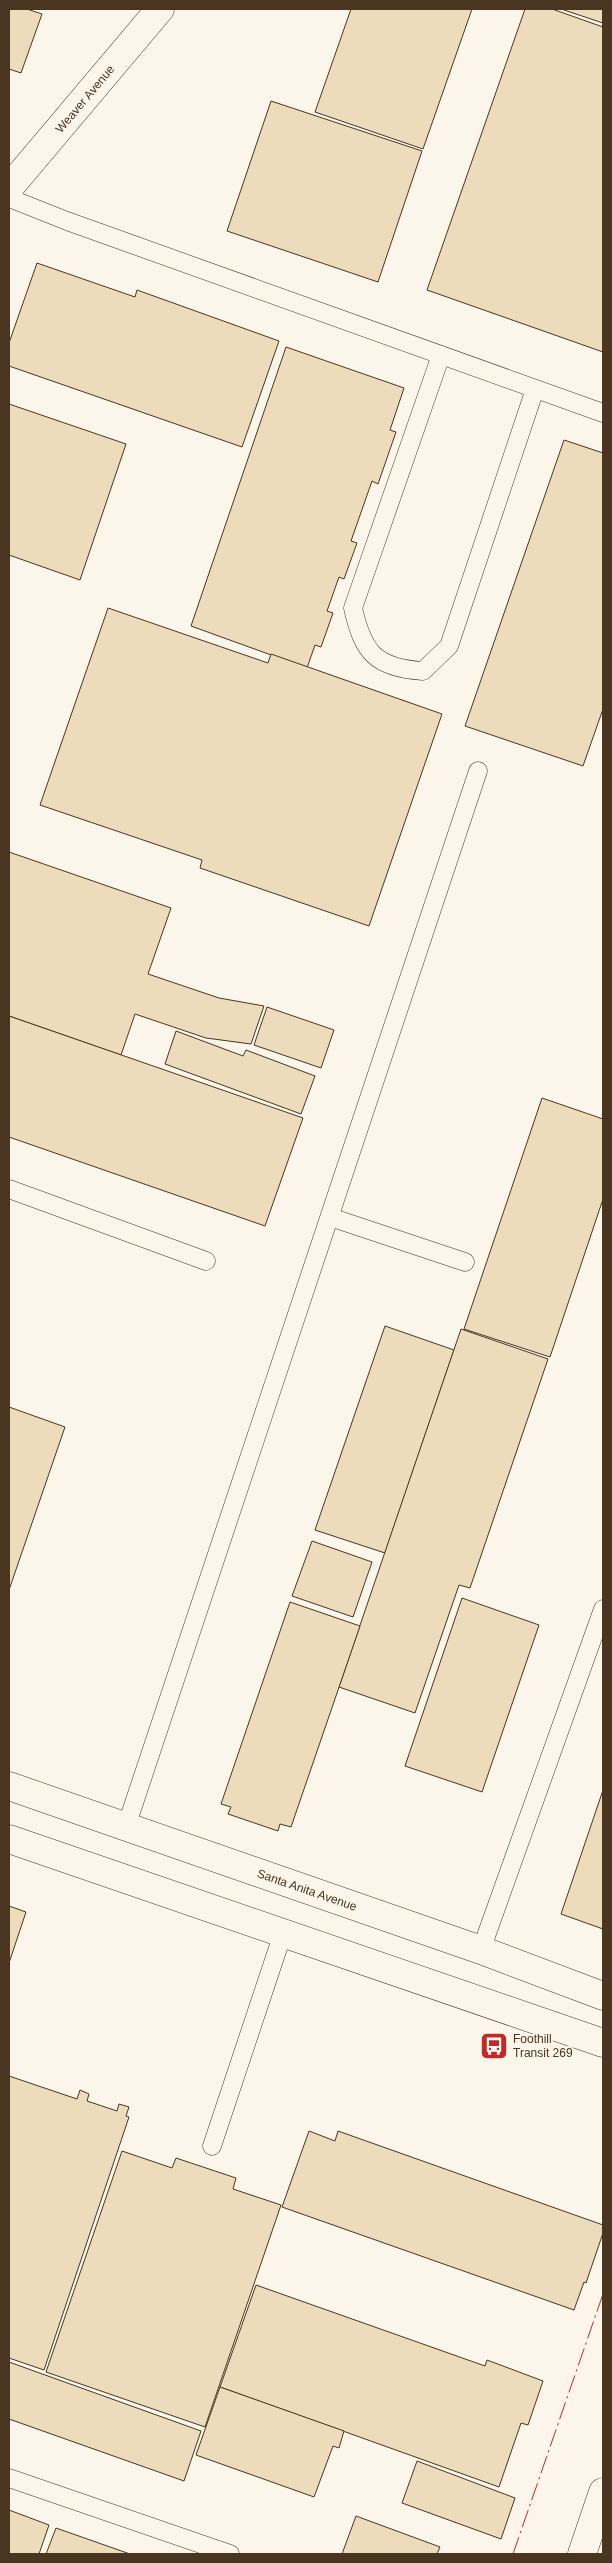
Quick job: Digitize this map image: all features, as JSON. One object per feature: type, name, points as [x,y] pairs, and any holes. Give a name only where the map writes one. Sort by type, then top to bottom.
[{"type":"main road","name":"Weaver Avenue","points":[[9,188],[160,9]]},
{"type":"main road","name":"Santa Anita Avenue","points":[[9,1786],[481,1950],[603,1996]]},
{"type":"main road","points":[[9,1839],[603,2043]]},
{"type":"main road","points":[[582,2554],[598,2521],[603,2492]]},
{"type":"lane","points":[[9,198],[67,221],[603,413]]},
{"type":"lane","points":[[441,355],[353,608],[358,631],[374,657],[399,670],[423,671],[449,646],[535,389]]},
{"type":"lane","points":[[126,1827],[478,771]]},
{"type":"lane","points":[[9,1189],[206,1261]]},
{"type":"lane","points":[[330,1217],[465,1262]]},
{"type":"lane","points":[[481,1950],[603,1609]]},
{"type":"lane","points":[[212,2146],[283,1933]]},
{"type":"lane","points":[[9,2478],[230,2554]]},
{"type":"building","points":[[9,9],[27,9],[42,14],[21,73],[9,69]]},
{"type":"building","points":[[351,9],[472,9],[423,149],[315,112]]},
{"type":"building","points":[[525,9],[552,9],[603,27],[603,352],[427,290]]},
{"type":"building","points":[[561,9],[603,9],[603,23]]},
{"type":"building","points":[[271,101],[422,151],[378,282],[227,231]]},
{"type":"building","points":[[37,263],[135,297],[137,290],[279,341],[242,447],[9,366],[9,343]]},
{"type":"building","points":[[286,347],[404,388],[390,430],[396,432],[378,484],[372,481],[351,541],[357,543],[344,579],[339,577],[327,611],[333,613],[321,647],[315,645],[307,668],[191,626]]},
{"type":"building","points":[[9,404],[126,444],[80,580],[9,555]]},
{"type":"building","points":[[564,440],[603,453],[603,709],[583,766],[465,726]]},
{"type":"building","points":[[108,608],[268,663],[271,654],[442,714],[369,926],[200,868],[202,860],[40,805]]},
{"type":"building","points":[[9,852],[171,908],[148,974],[219,998],[264,1006],[251,1044],[206,1038],[135,1014],[121,1055],[9,1016]]},
{"type":"building","points":[[267,1007],[334,1030],[321,1068],[254,1045]]},
{"type":"building","points":[[9,1016],[303,1118],[265,1226],[9,1137]]},
{"type":"building","points":[[176,1031],[243,1056],[246,1050],[315,1076],[301,1114],[165,1064]]},
{"type":"building","points":[[542,1098],[603,1119],[603,1199],[550,1357],[464,1329]]},
{"type":"building","points":[[385,1326],[454,1350],[385,1553],[315,1530]]},
{"type":"building","points":[[461,1329],[548,1359],[470,1588],[459,1585],[415,1713],[339,1687]]},
{"type":"building","points":[[9,1407],[65,1427],[9,1590]]},
{"type":"building","points":[[312,1541],[372,1562],[353,1617],[292,1596]]},
{"type":"building","points":[[462,1598],[539,1625],[482,1792],[405,1766]]},
{"type":"building","points":[[290,1602],[360,1626],[291,1827],[280,1824],[278,1831],[228,1814],[231,1807],[221,1804]]},
{"type":"building","points":[[603,1790],[603,1929],[561,1914]]},
{"type":"building","points":[[9,1906],[26,1912],[9,1963]]},
{"type":"building","points":[[9,2076],[77,2099],[80,2090],[89,2094],[87,2101],[117,2111],[119,2104],[129,2107],[126,2116],[129,2117],[44,2370],[9,2358]]},
{"type":"building","points":[[309,2131],[335,2141],[338,2131],[603,2225],[603,2233],[586,2283],[584,2282],[574,2310],[282,2207]]},
{"type":"building","points":[[122,2151],[172,2168],[176,2158],[236,2178],[233,2189],[281,2205],[205,2427],[46,2372]]},
{"type":"building","points":[[256,2285],[485,2366],[487,2360],[543,2381],[528,2425],[521,2423],[499,2487],[220,2387]]},
{"type":"building","points":[[9,2362],[201,2431],[184,2481],[9,2419]]},
{"type":"building","points":[[220,2387],[344,2431],[339,2448],[333,2446],[314,2497],[196,2455]]},
{"type":"building","points":[[417,2461],[515,2498],[501,2539],[402,2503]]},
{"type":"building","points":[[9,2510],[49,2525],[39,2554],[9,2554]]},
{"type":"building","points":[[356,2516],[440,2547],[437,2554],[342,2554]]},
{"type":"building","points":[[56,2528],[130,2554],[46,2554]]},
{"type":"power","points":[[513,2554],[603,2294]]},
{"type":"place","name":"Foothill Transit 269","points":[[494,2046]]}]
